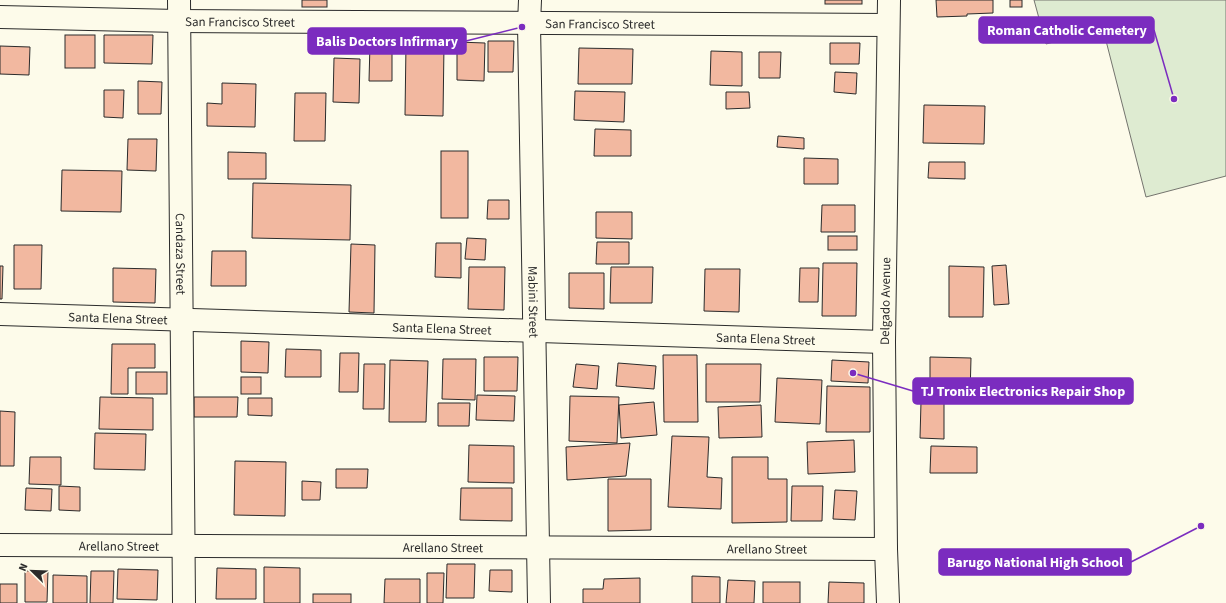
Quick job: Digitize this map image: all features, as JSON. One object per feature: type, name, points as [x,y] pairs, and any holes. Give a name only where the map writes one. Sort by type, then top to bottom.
[{"type":"street","name":"Mabini Street","points":[[530,0],[529,24],[539,603]]},
{"type":"street","name":"Delgado Avenue","points":[[888,603],[884,342],[889,0]]},
{"type":"street","name":"San Francisco Street","points":[[0,17],[179,10],[529,24],[888,25]]},
{"type":"street","name":"Candaza Street","points":[[179,10],[184,603]]},
{"type":"street","name":"Santa Elena Street","points":[[0,314],[884,342]]},
{"type":"street","name":"Arellano Street","points":[[0,546],[886,549]]},
{"type":"green space","points":[[1034,0],[1226,0],[1226,176],[1146,197],[1103,29],[1046,44]]},
{"type":"building","points":[[302,0],[327,0],[327,7],[302,7]]},
{"type":"building","points":[[825,0],[862,0],[862,4],[825,4]]},
{"type":"building","points":[[936,0],[993,0],[993,13],[937,17]]},
{"type":"building","points":[[1010,0],[1022,0],[1022,7],[1010,7]]},
{"type":"building","points":[[65,35],[95,35],[95,68],[65,68]]},
{"type":"building","points":[[104,35],[153,35],[152,64],[104,63]]},
{"type":"building","points":[[488,41],[514,41],[513,72],[488,72]]},
{"type":"building","points":[[457,42],[485,43],[484,81],[457,80]]},
{"type":"building","points":[[830,43],[860,43],[859,64],[830,64]]},
{"type":"building","points":[[370,44],[392,45],[392,81],[369,81]]},
{"type":"building","points":[[406,44],[444,45],[443,116],[405,115]]},
{"type":"building","points":[[0,46],[30,47],[29,75],[0,74]]},
{"type":"building","points":[[579,48],[633,49],[632,84],[578,84]]},
{"type":"building","points":[[711,51],[742,52],[742,86],[710,85]]},
{"type":"building","points":[[759,52],[781,52],[780,78],[759,78]]},
{"type":"building","points":[[334,58],[360,59],[359,103],[333,102]]},
{"type":"building","points":[[835,72],[857,73],[856,94],[834,92]]},
{"type":"building","points":[[138,81],[162,82],[161,114],[138,114]]},
{"type":"building","points":[[222,83],[256,84],[255,127],[207,126],[207,103],[222,104]]},
{"type":"building","points":[[104,90],[124,90],[123,118],[104,117]]},
{"type":"building","points":[[575,91],[625,92],[624,122],[574,120]]},
{"type":"building","points":[[726,92],[749,92],[750,108],[726,109]]},
{"type":"building","points":[[295,93],[326,93],[325,141],[294,141]]},
{"type":"building","points":[[924,105],[985,106],[984,144],[923,143]]},
{"type":"building","points":[[595,129],[631,130],[631,156],[594,156]]},
{"type":"building","points":[[778,136],[804,138],[804,149],[777,147]]},
{"type":"building","points":[[128,139],[157,139],[156,171],[127,170]]},
{"type":"building","points":[[441,151],[468,151],[468,218],[441,218]]},
{"type":"building","points":[[228,152],[266,153],[266,179],[228,179]]},
{"type":"building","points":[[804,158],[838,159],[838,184],[804,184]]},
{"type":"building","points":[[929,162],[965,162],[965,179],[928,178]]},
{"type":"building","points":[[62,170],[122,171],[121,212],[61,211]]},
{"type":"building","points":[[253,183],[351,185],[350,240],[252,238]]},
{"type":"building","points":[[488,200],[509,200],[509,219],[487,219]]},
{"type":"building","points":[[822,205],[855,205],[855,232],[821,232]]},
{"type":"building","points":[[596,212],[632,212],[632,239],[596,238]]},
{"type":"building","points":[[828,236],[857,236],[857,250],[828,250]]},
{"type":"building","points":[[467,238],[486,239],[485,260],[465,259]]},
{"type":"building","points":[[597,242],[629,242],[629,264],[596,264]]},
{"type":"building","points":[[436,243],[461,243],[461,278],[435,277]]},
{"type":"building","points":[[351,244],[375,245],[374,313],[349,312]]},
{"type":"building","points":[[14,245],[42,245],[41,289],[14,289]]},
{"type":"building","points":[[212,251],[246,251],[246,286],[211,286]]},
{"type":"building","points":[[823,263],[857,263],[856,316],[822,316]]},
{"type":"building","points":[[1006,265],[1009,304],[994,305],[992,266]]},
{"type":"building","points":[[0,266],[3,266],[2,299],[0,299]]},
{"type":"building","points":[[949,266],[984,267],[983,317],[949,317]]},
{"type":"building","points":[[469,267],[505,267],[504,310],[468,309]]},
{"type":"building","points":[[611,267],[653,267],[652,303],[610,303]]},
{"type":"building","points":[[113,268],[156,269],[155,303],[113,302]]},
{"type":"building","points":[[800,268],[819,268],[818,302],[799,302]]},
{"type":"building","points":[[705,269],[740,269],[739,312],[704,311]]},
{"type":"building","points":[[569,273],[604,273],[604,309],[569,308]]},
{"type":"building","points":[[241,341],[269,342],[268,373],[241,372]]},
{"type":"building","points":[[112,344],[155,344],[155,368],[128,368],[128,394],[111,394]]},
{"type":"building","points":[[286,349],[321,350],[321,377],[285,377]]},
{"type":"building","points":[[340,353],[359,353],[358,392],[339,392]]},
{"type":"building","points":[[663,355],[697,355],[698,422],[664,422]]},
{"type":"building","points":[[484,357],[518,357],[517,391],[484,391]]},
{"type":"building","points":[[930,357],[971,358],[970,396],[930,395]]},
{"type":"building","points":[[443,359],[476,359],[475,400],[442,399]]},
{"type":"building","points":[[390,360],[428,361],[426,422],[389,422]]},
{"type":"building","points":[[832,360],[869,362],[868,383],[831,381]]},
{"type":"building","points":[[618,363],[656,366],[654,389],[616,386]]},
{"type":"building","points":[[364,364],[385,364],[384,409],[363,409]]},
{"type":"building","points":[[576,364],[599,366],[597,389],[573,387]]},
{"type":"building","points":[[706,364],[761,364],[760,402],[706,402]]},
{"type":"building","points":[[136,372],[167,372],[167,394],[136,394]]},
{"type":"building","points":[[241,377],[261,377],[261,394],[241,394]]},
{"type":"building","points":[[777,378],[822,380],[820,424],[775,422]]},
{"type":"building","points":[[827,386],[870,387],[870,432],[826,432]]},
{"type":"building","points":[[477,395],[515,396],[514,421],[476,420]]},
{"type":"building","points":[[570,396],[619,397],[617,443],[569,441]]},
{"type":"building","points":[[100,397],[153,398],[153,430],[99,429]]},
{"type":"building","points":[[194,397],[238,397],[237,417],[194,417]]},
{"type":"building","points":[[248,398],[272,398],[272,416],[248,415]]},
{"type":"building","points":[[654,402],[657,435],[621,438],[619,405]]},
{"type":"building","points":[[921,402],[944,402],[944,439],[920,438]]},
{"type":"building","points":[[438,403],[470,403],[469,426],[438,426]]},
{"type":"building","points":[[761,405],[762,437],[719,438],[718,407]]},
{"type":"building","points":[[0,411],[15,412],[14,466],[0,466]]},
{"type":"building","points":[[95,433],[146,434],[145,470],[94,469]]},
{"type":"building","points":[[672,436],[709,437],[707,477],[722,478],[721,509],[668,507]]},
{"type":"building","points":[[854,440],[855,472],[808,474],[807,442]]},
{"type":"building","points":[[630,443],[626,476],[567,480],[566,447]]},
{"type":"building","points":[[469,445],[514,446],[514,483],[468,482]]},
{"type":"building","points":[[931,446],[977,447],[977,473],[930,473]]},
{"type":"building","points":[[30,457],[61,457],[61,485],[29,484]]},
{"type":"building","points":[[732,457],[768,457],[768,479],[787,479],[787,522],[732,523]]},
{"type":"building","points":[[235,461],[286,462],[285,516],[234,515]]},
{"type":"building","points":[[336,469],[368,469],[367,488],[336,488]]},
{"type":"building","points":[[608,479],[651,479],[651,530],[608,531]]},
{"type":"building","points":[[302,481],[321,482],[320,500],[302,500]]},
{"type":"building","points":[[59,486],[80,487],[80,511],[59,510]]},
{"type":"building","points":[[792,486],[823,486],[822,521],[791,521]]},
{"type":"building","points":[[26,488],[52,489],[51,511],[25,510]]},
{"type":"building","points":[[461,488],[512,488],[512,521],[460,520]]},
{"type":"building","points":[[835,490],[857,491],[855,520],[833,519]]},
{"type":"building","points":[[447,564],[475,564],[474,598],[446,598]]},
{"type":"building","points":[[264,567],[300,568],[300,603],[264,603]]},
{"type":"building","points":[[217,568],[256,569],[256,599],[216,599]]},
{"type":"building","points":[[118,569],[158,570],[157,600],[117,599]]},
{"type":"building","points":[[48,570],[47,602],[25,602],[25,571]]},
{"type":"building","points":[[490,570],[512,570],[512,592],[489,591]]},
{"type":"building","points":[[91,571],[114,571],[113,603],[90,603]]},
{"type":"building","points":[[427,573],[444,573],[443,603],[427,603]]},
{"type":"building","points":[[53,575],[87,576],[87,603],[53,603]]},
{"type":"building","points":[[692,576],[720,577],[720,603],[692,603]]},
{"type":"building","points":[[640,578],[640,603],[583,603],[583,589],[603,589],[604,579]]},
{"type":"building","points":[[385,579],[420,579],[420,603],[384,603]]},
{"type":"building","points":[[728,580],[755,581],[754,603],[726,603]]},
{"type":"building","points":[[763,582],[800,582],[800,603],[763,603]]},
{"type":"building","points":[[829,582],[864,583],[864,603],[828,603]]},
{"type":"building","points":[[0,584],[17,584],[17,603],[0,603]]},
{"type":"building","points":[[313,594],[351,594],[351,603],[313,603]]},
{"type":"place","name":"Balis Doctors Infirmary","points":[[522,27]]},
{"type":"place","name":"Roman Catholic Cemetery","points":[[1174,99]]},
{"type":"place","name":"TJ Tronix Electronics Repair Shop","points":[[853,373]]},
{"type":"place","name":"Barugo National High School","points":[[1201,526]]}]
